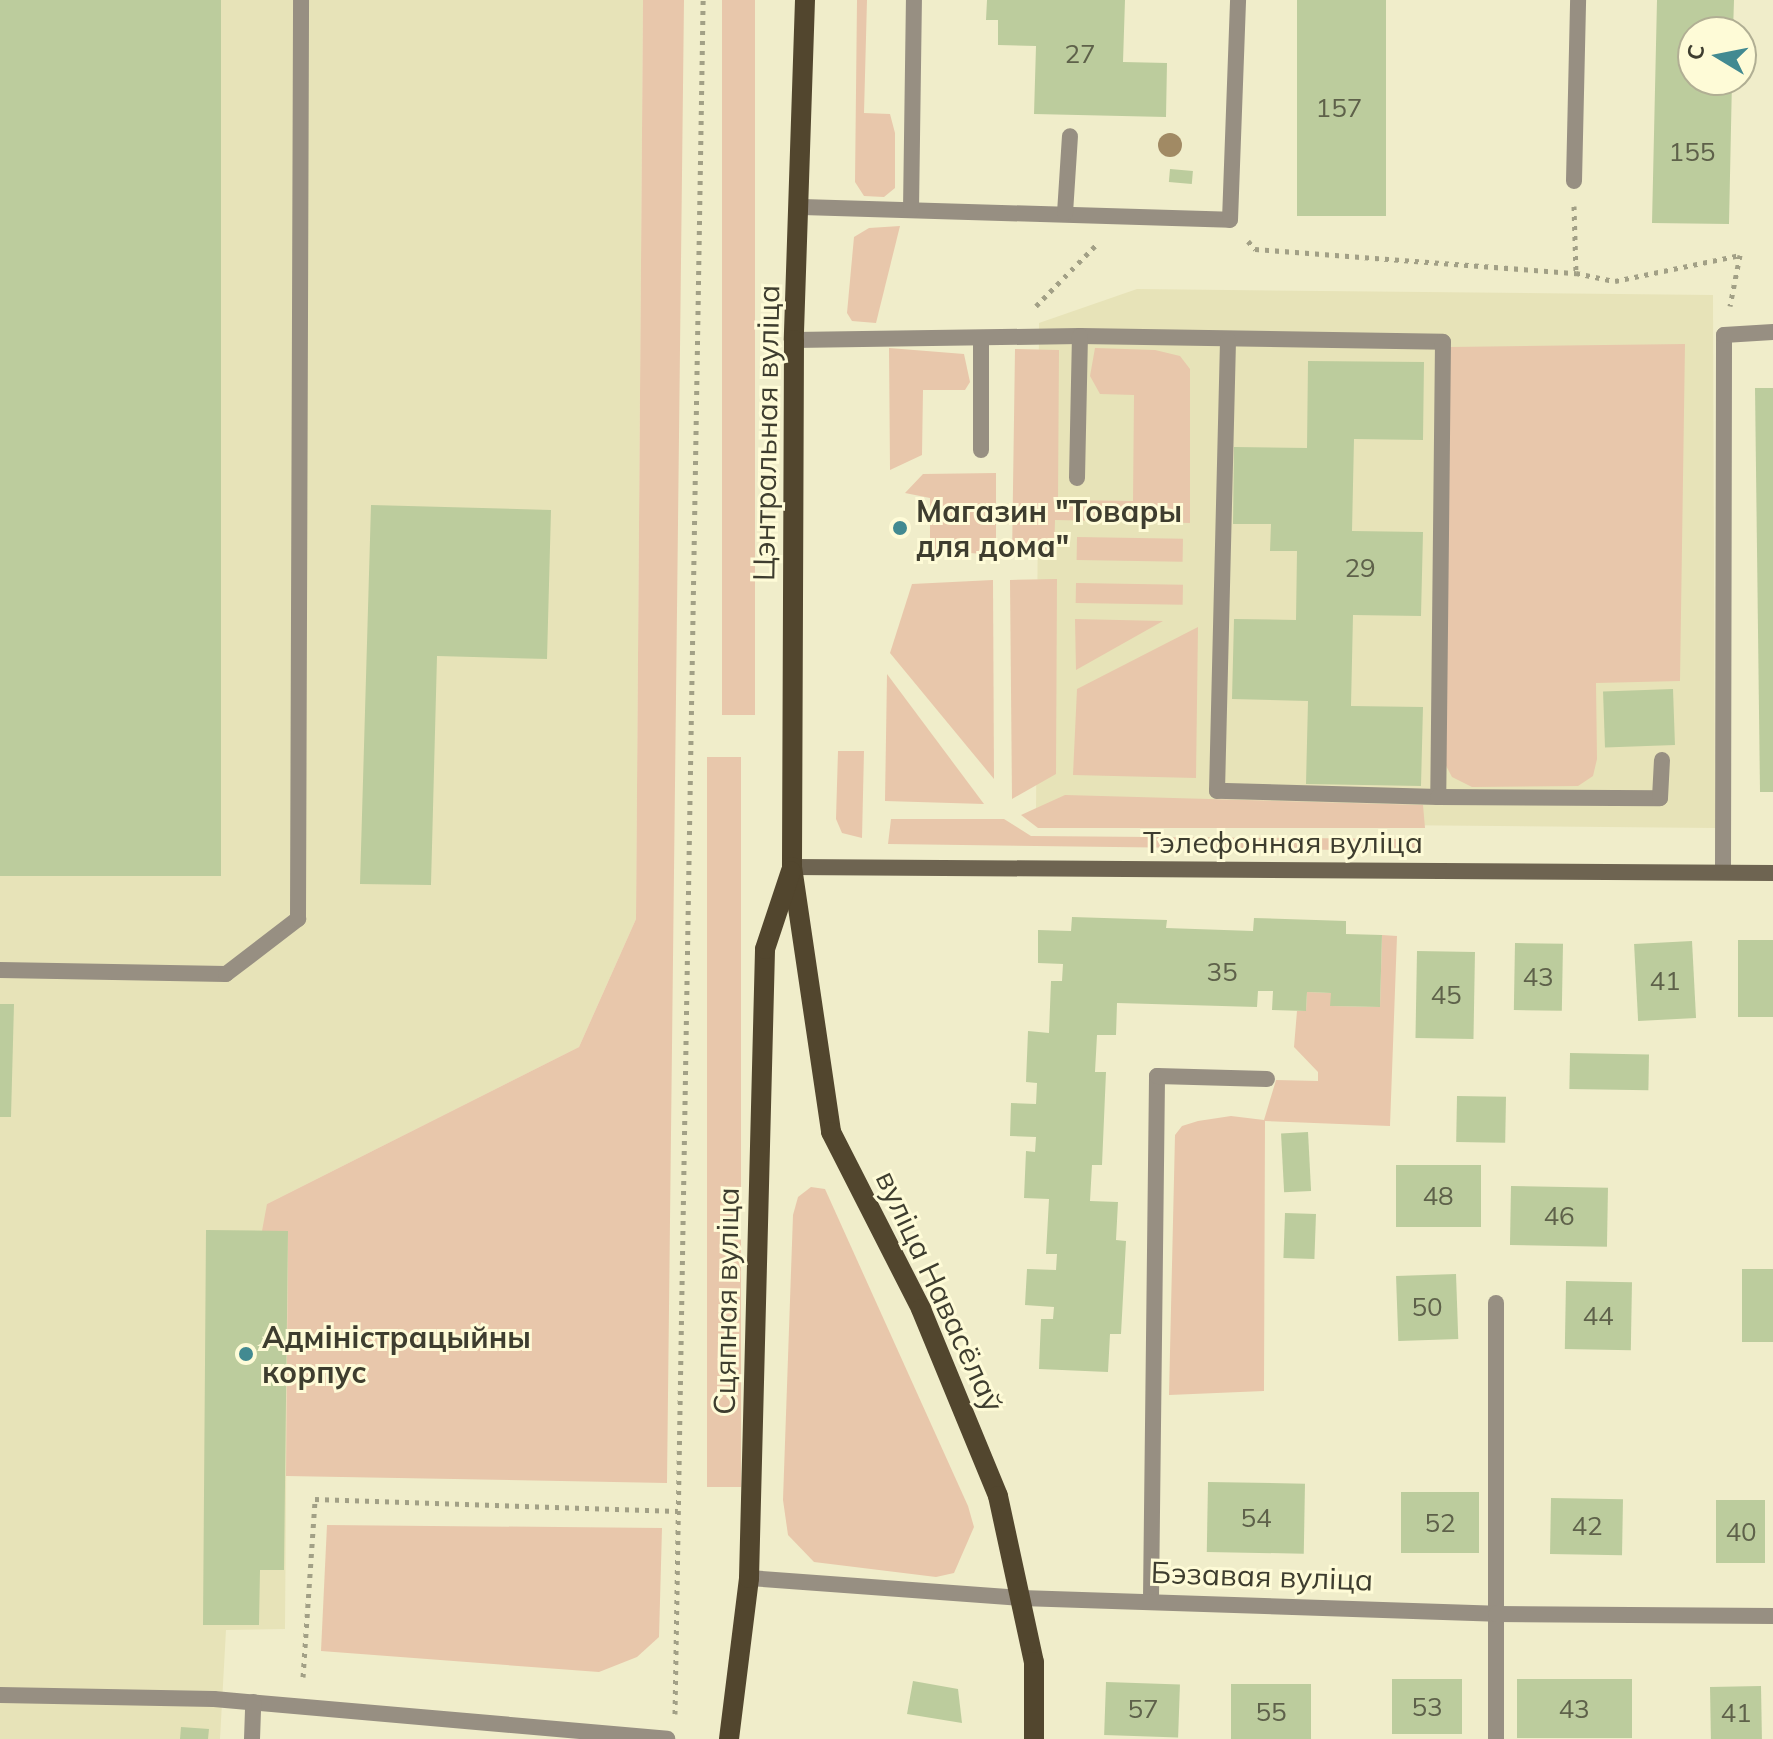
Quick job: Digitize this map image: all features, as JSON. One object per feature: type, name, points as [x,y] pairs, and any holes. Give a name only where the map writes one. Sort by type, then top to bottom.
[{"type":"main road","name":"Цэнтральная вуліца","points":[[792,867],[794,340],[802,207],[805,0]]},
{"type":"main road","name":"Сцяпная вуліца","points":[[729,1739],[749,1578],[765,949],[792,867]]},
{"type":"main road","name":"вуліца Навасёлаў","points":[[792,867],[831,1132],[921,1309],[998,1496],[1034,1662],[1034,1739]]},
{"type":"street","points":[[0,970],[226,974],[298,919],[301,0]]},
{"type":"street","points":[[911,210],[914,0]]},
{"type":"street","points":[[802,207],[1230,220],[1238,0]]},
{"type":"street","points":[[1574,181],[1578,0]]},
{"type":"street","points":[[1065,213],[1070,136]]},
{"type":"street","points":[[1723,872],[1724,335],[1773,332]]},
{"type":"street","points":[[794,340],[1080,336],[1443,342],[1438,797]]},
{"type":"street","points":[[1077,478],[1080,336]]},
{"type":"street","points":[[981,338],[981,450]]},
{"type":"street","points":[[1228,340],[1217,791],[1438,797],[1660,798],[1662,760]]},
{"type":"street","name":"Тэлефонная вуліца","points":[[792,867],[1773,873]]},
{"type":"street","points":[[1151,1599],[1157,1076],[1267,1079]]},
{"type":"street","points":[[1496,1303],[1496,1739]]},
{"type":"street","name":"Бэзавая вуліца","points":[[749,1578],[1021,1598],[1151,1599],[1496,1614],[1773,1616]]},
{"type":"street","points":[[0,1695],[253,1702],[667,1739]]},
{"type":"street","points":[[252,1739],[253,1702]]},
{"type":"path","points":[[675,1724],[703,0]]},
{"type":"path","points":[[1574,181],[1576,273]]},
{"type":"path","points":[[1004,338],[1123,218]]},
{"type":"path","points":[[1230,220],[1255,249],[1576,273],[1615,281],[1740,255],[1724,335]]},
{"type":"path","points":[[301,1706],[315,1499],[678,1511]]},
{"type":"shaded area","points":[[0,0],[643,0],[636,919],[579,1047],[267,1204],[288,1231],[285,1629],[226,1630],[220,1739],[0,1739]]},
{"type":"shaded area","points":[[643,0],[684,0],[667,1483],[286,1476],[288,1232],[262,1231],[267,1204],[579,1047],[636,919]]},
{"type":"shaded area","points":[[722,0],[755,0],[755,715],[722,715]]},
{"type":"shaded area","points":[[857,0],[867,0],[864,113],[890,114],[895,133],[895,188],[884,197],[864,196],[855,182]]},
{"type":"shaded area","points":[[900,226],[876,323],[852,321],[847,313],[854,237],[869,228]]},
{"type":"shaded area","points":[[1137,289],[1713,295],[1715,828],[1062,822],[1036,817],[1039,323]]},
{"type":"shaded area","points":[[1685,344],[1680,681],[1596,683],[1597,759],[1593,776],[1578,786],[1472,787],[1452,777],[1444,762],[1450,347]]},
{"type":"shaded area","points":[[889,348],[964,354],[970,382],[965,390],[923,390],[922,455],[890,470]]},
{"type":"shaded area","points":[[1095,348],[1155,350],[1180,356],[1190,369],[1190,523],[1055,520],[1054,558],[1012,557],[1015,349],[1059,350],[1058,500],[1133,501],[1134,395],[1100,394],[1090,376]]},
{"type":"shaded area","points":[[996,473],[996,555],[930,550],[930,498],[905,493],[923,474]]},
{"type":"shaded area","points":[[1077,537],[1183,539],[1183,562],[1077,560]]},
{"type":"shaded area","points":[[1057,579],[1056,774],[1012,799],[1010,580]]},
{"type":"shaded area","points":[[993,580],[994,779],[890,653],[912,584]]},
{"type":"shaded area","points":[[1076,583],[1183,585],[1183,605],[1076,603]]},
{"type":"shaded area","points":[[1075,619],[1163,621],[1076,670]]},
{"type":"shaded area","points":[[1198,627],[1196,778],[1073,775],[1077,689]]},
{"type":"shaded area","points":[[887,674],[984,804],[885,801]]},
{"type":"shaded area","points":[[838,751],[864,751],[862,838],[842,833],[836,819]]},
{"type":"shaded area","points":[[707,757],[741,757],[741,1487],[707,1487]]},
{"type":"shaded area","points":[[1065,795],[1423,805],[1425,828],[1038,828],[1021,815]]},
{"type":"shaded area","points":[[891,819],[1004,819],[1031,836],[1414,839],[1415,851],[888,844]]},
{"type":"shaded area","points":[[1382,935],[1397,936],[1390,1126],[1265,1121],[1264,1391],[1169,1395],[1175,1135],[1182,1126],[1198,1121],[1231,1116],[1264,1120],[1276,1080],[1318,1081],[1318,1072],[1294,1047],[1297,1011],[1306,1011],[1307,992],[1331,993],[1331,1006],[1380,1007]]},
{"type":"shaded area","points":[[811,1187],[825,1189],[968,1506],[974,1527],[954,1573],[936,1577],[814,1562],[788,1535],[783,1500],[793,1215],[798,1197]]},
{"type":"shaded area","points":[[327,1525],[662,1528],[659,1637],[637,1657],[599,1672],[321,1651]]},
{"type":"building","points":[[0,0],[221,0],[221,876],[0,876]]},
{"type":"building","points":[[987,0],[1125,0],[1123,62],[1167,63],[1166,117],[1034,114],[1036,46],[998,45],[998,20],[986,20]]},
{"type":"building","points":[[1297,0],[1386,0],[1386,216],[1297,216]]},
{"type":"building","points":[[1657,0],[1734,0],[1734,16],[1677,16],[1677,96],[1732,96],[1729,224],[1652,223]]},
{"type":"building","points":[[1170,169],[1193,171],[1192,184],[1169,182]]},
{"type":"building","points":[[1308,361],[1424,362],[1423,440],[1354,439],[1352,531],[1423,532],[1421,616],[1353,615],[1351,706],[1423,707],[1421,786],[1306,784],[1308,701],[1232,699],[1234,619],[1296,620],[1297,551],[1270,551],[1271,524],[1233,524],[1234,447],[1307,448]]},
{"type":"building","points":[[1755,388],[1773,388],[1773,792],[1760,792]]},
{"type":"building","points":[[371,505],[551,510],[547,659],[437,656],[431,885],[360,884]]},
{"type":"building","points":[[1673,689],[1675,745],[1605,747],[1603,691]]},
{"type":"building","points":[[1072,917],[1167,920],[1166,928],[1253,931],[1254,918],[1346,921],[1346,934],[1382,935],[1380,1007],[1330,1006],[1331,993],[1307,992],[1306,1011],[1272,1010],[1273,991],[1258,991],[1257,1007],[1117,1003],[1116,1035],[1097,1035],[1095,1072],[1106,1072],[1102,1165],[1092,1165],[1090,1201],[1118,1202],[1116,1240],[1126,1241],[1121,1334],[1110,1334],[1108,1372],[1039,1369],[1041,1319],[1053,1319],[1054,1307],[1025,1305],[1027,1269],[1056,1270],[1057,1254],[1046,1254],[1049,1199],[1024,1198],[1026,1151],[1035,1152],[1036,1137],[1010,1136],[1011,1103],[1036,1104],[1037,1083],[1026,1082],[1028,1031],[1049,1033],[1051,981],[1062,981],[1063,964],[1038,963],[1038,930],[1071,931]]},
{"type":"building","points":[[1738,940],[1773,940],[1773,1017],[1738,1017]]},
{"type":"building","points":[[1692,941],[1696,1018],[1638,1021],[1634,944]]},
{"type":"building","points":[[1515,943],[1563,944],[1562,1011],[1514,1010]]},
{"type":"building","points":[[1417,951],[1475,952],[1473,1039],[1415,1038]]},
{"type":"building","points":[[0,1004],[14,1004],[11,1117],[0,1117]]},
{"type":"building","points":[[1570,1053],[1649,1054],[1648,1090],[1569,1089]]},
{"type":"building","points":[[1457,1096],[1506,1097],[1505,1143],[1456,1142]]},
{"type":"building","points":[[1308,1132],[1311,1191],[1284,1192],[1281,1133]]},
{"type":"building","points":[[1396,1165],[1481,1165],[1481,1227],[1396,1227]]},
{"type":"building","points":[[1511,1186],[1608,1188],[1607,1247],[1510,1245]]},
{"type":"building","points":[[1285,1213],[1316,1214],[1314,1259],[1283,1258]]},
{"type":"building","name":"Адміністрацыйны корпус","points":[[206,1230],[288,1231],[284,1570],[260,1570],[259,1625],[203,1625]]},
{"type":"building","points":[[1742,1269],[1773,1269],[1773,1342],[1742,1342]]},
{"type":"building","points":[[1456,1274],[1458,1339],[1398,1341],[1396,1276]]},
{"type":"building","points":[[1566,1281],[1632,1282],[1631,1350],[1565,1349]]},
{"type":"building","points":[[1208,1482],[1305,1484],[1304,1554],[1207,1552]]},
{"type":"building","points":[[1401,1492],[1479,1492],[1479,1553],[1401,1553]]},
{"type":"building","points":[[1551,1498],[1623,1499],[1622,1555],[1550,1554]]},
{"type":"building","points":[[1716,1500],[1765,1500],[1765,1563],[1716,1563]]},
{"type":"building","points":[[1392,1679],[1462,1679],[1462,1734],[1392,1734]]},
{"type":"building","points":[[1517,1679],[1632,1679],[1632,1738],[1517,1738]]},
{"type":"building","points":[[913,1681],[958,1689],[962,1723],[907,1714]]},
{"type":"building","points":[[1106,1682],[1180,1685],[1178,1738],[1104,1735]]},
{"type":"building","points":[[1231,1684],[1311,1684],[1311,1739],[1231,1739]]},
{"type":"building","points":[[1761,1686],[1762,1739],[1711,1739],[1710,1687]]},
{"type":"building","points":[[181,1727],[209,1729],[208,1739],[180,1739]]},
{"type":"place","name":"Магазин \"Товары для дома\"","points":[[900,528]]},
{"type":"place","name":"Адміністрацыйны корпус","points":[[246,1354]]}]
